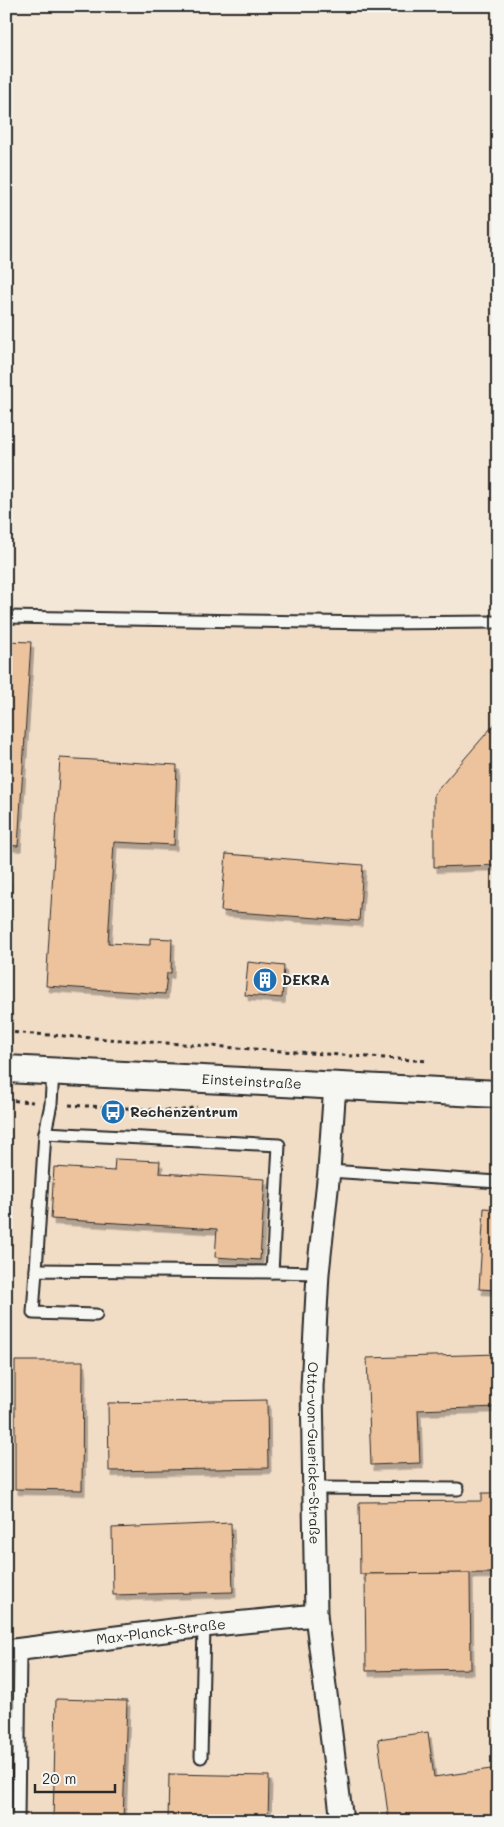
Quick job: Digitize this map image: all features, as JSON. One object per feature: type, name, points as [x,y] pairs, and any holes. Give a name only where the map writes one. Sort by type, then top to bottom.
[{"type":"street","name":"Einsteinstraße","points":[[6,1069],[498,1094]]},
{"type":"street","name":"Otto-von-Guericke-Straße","points":[[335,1085],[329,1171],[318,1274],[312,1387],[316,1615],[342,1821]]},
{"type":"street","name":"Max-Planck-Straße","points":[[13,1650],[204,1626],[316,1615]]},
{"type":"lane","points":[[6,617],[498,622]]},
{"type":"lane","points":[[53,1072],[51,1104],[45,1133],[33,1312],[96,1315]]},
{"type":"lane","points":[[45,1133],[279,1145],[272,1272]]},
{"type":"lane","points":[[329,1171],[498,1182]]},
{"type":"lane","points":[[36,1270],[318,1274]]},
{"type":"lane","points":[[314,1488],[458,1489]]},
{"type":"lane","points":[[201,1757],[204,1626]]},
{"type":"lane","points":[[13,1650],[18,1821]]},
{"type":"path","points":[[6,1032],[430,1062]]},
{"type":"shaded area","points":[[6,617],[376,623],[498,629],[498,1821],[6,1821]]},
{"type":"building","points":[[6,641],[31,642],[18,846],[6,845]]},
{"type":"building","points":[[498,720],[498,816],[496,818],[498,865],[434,867],[434,794]]},
{"type":"building","points":[[60,758],[177,765],[174,845],[114,842],[108,943],[150,945],[150,938],[172,939],[171,973],[167,973],[165,994],[46,986]]},
{"type":"building","points":[[226,854],[363,865],[359,921],[221,911]]},
{"type":"building","points":[[6,878],[9,878],[6,927]]},
{"type":"building","name":"DEKRA","points":[[248,962],[284,966],[282,998],[245,995]]},
{"type":"building","points":[[115,1159],[160,1161],[159,1173],[265,1179],[260,1260],[215,1257],[217,1229],[51,1219],[54,1167],[114,1171]]},
{"type":"building","points":[[484,1208],[498,1209],[498,1290],[479,1289]]},
{"type":"building","points":[[498,1354],[498,1407],[418,1410],[420,1463],[371,1465],[367,1358]]},
{"type":"building","points":[[15,1361],[83,1361],[82,1490],[15,1489]]},
{"type":"building","points":[[267,1400],[268,1468],[109,1471],[108,1403]]},
{"type":"building","points":[[482,1493],[498,1494],[497,1573],[360,1574],[359,1502],[482,1501]]},
{"type":"building","points":[[231,1523],[233,1592],[113,1595],[112,1528]]},
{"type":"building","points":[[470,1573],[471,1669],[366,1671],[365,1574]]},
{"type":"building","points":[[56,1699],[127,1701],[123,1821],[53,1821]]},
{"type":"building","points":[[428,1732],[434,1777],[498,1768],[498,1821],[389,1821],[378,1739]]},
{"type":"building","points":[[169,1774],[269,1776],[268,1821],[168,1821]]},
{"type":"place","name":"DEKRA","points":[[265,980]]},
{"type":"place","name":"Rechenzentrum","points":[[113,1112]]}]
